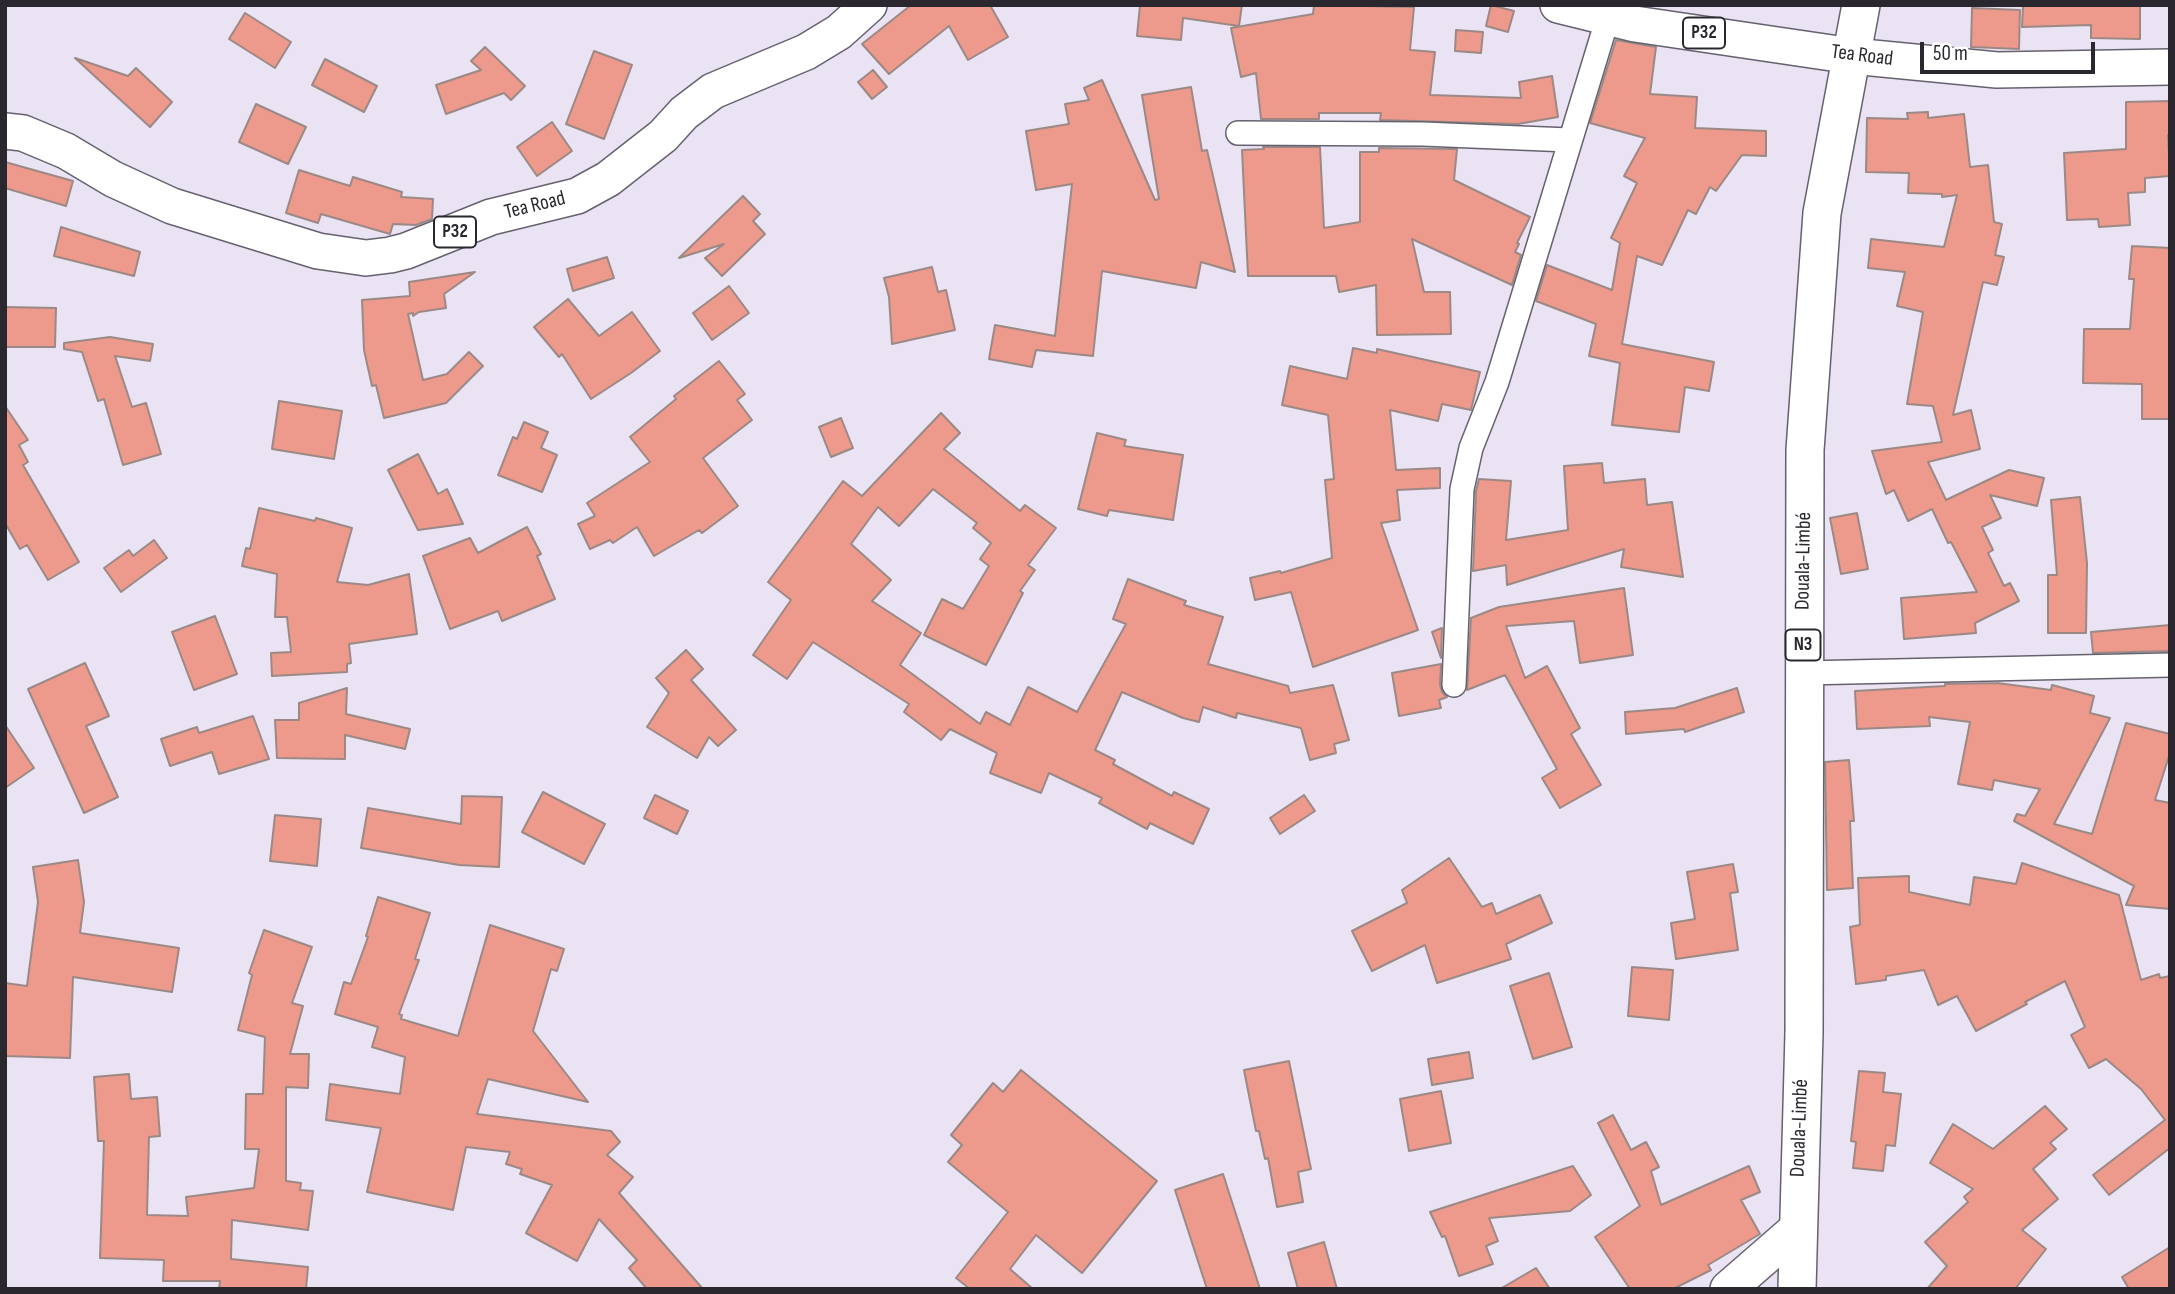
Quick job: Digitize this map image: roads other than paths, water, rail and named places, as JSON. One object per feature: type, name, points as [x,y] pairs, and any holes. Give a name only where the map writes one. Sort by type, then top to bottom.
[{"type":"highway","name":"Douala-Limbé","points":[[1797,1289],[1804,1033],[1805,450],[1822,213],[1861,5]]},
{"type":"main road","name":"Tea Road","points":[[5,131],[23,133],[66,151],[113,179],[172,206],[318,251],[366,258],[390,255],[491,217],[577,195],[587,190],[608,179],[663,136],[684,113],[713,91],[806,52],[839,32],[869,5]]},
{"type":"main road","name":"Tea Road","points":[[1558,5],[1635,24],[1852,56],[1997,71],[2170,67]]},
{"type":"main road","points":[[1728,1289],[1797,1229]]},
{"type":"street","points":[[1454,685],[1462,489],[1466,468],[1497,382],[1608,17]]},
{"type":"street","points":[[1238,133],[1423,134],[1570,140]]},
{"type":"street","points":[[1803,673],[2170,665]]}]
